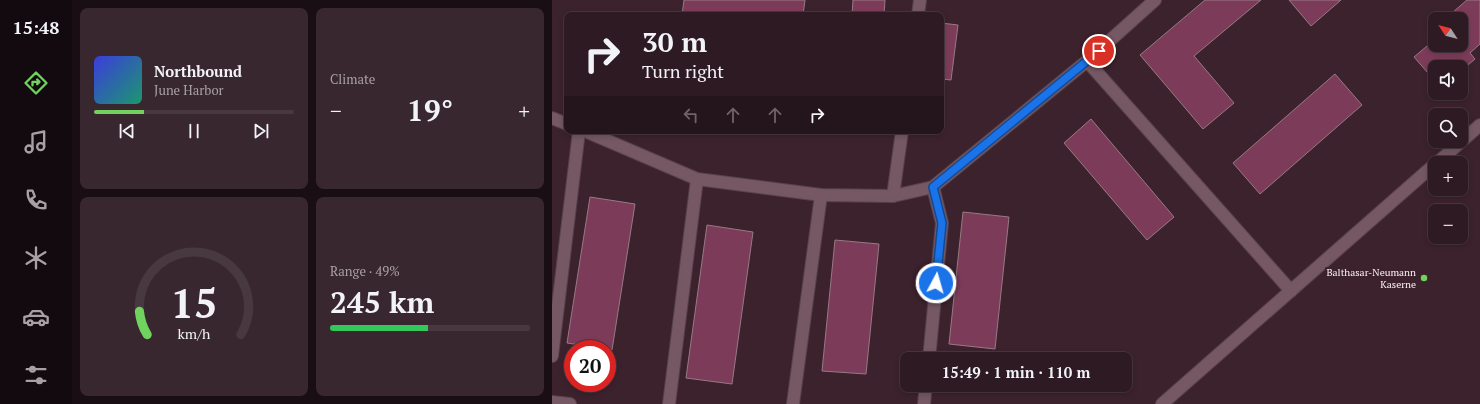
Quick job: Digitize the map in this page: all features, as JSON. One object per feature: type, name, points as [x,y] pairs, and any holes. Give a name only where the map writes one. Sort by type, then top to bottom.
[{"type":"lane","points":[[918,12],[920,0]]},
{"type":"lane","points":[[592,134],[697,178],[821,195],[893,196],[933,187],[1087,61],[1155,0]]},
{"type":"lane","points":[[1087,61],[1291,291]]},
{"type":"lane","points":[[552,118],[564,123]]},
{"type":"lane","points":[[1445,156],[1480,125]]},
{"type":"lane","points":[[552,356],[579,134]]},
{"type":"lane","points":[[893,196],[902,134]]},
{"type":"lane","points":[[1162,404],[1428,171]]},
{"type":"lane","points":[[669,404],[697,178]]},
{"type":"lane","points":[[930,352],[942,223],[933,187]]},
{"type":"lane","points":[[793,404],[821,195]]},
{"type":"lane","points":[[924,404],[925,392]]},
{"type":"lane","points":[[552,402],[570,404]]},
{"type":"building","points":[[684,0],[805,0],[803,12],[682,12]]},
{"type":"building","points":[[853,0],[885,0],[884,12],[852,12]]},
{"type":"building","points":[[1205,0],[1261,0],[1194,56],[1234,103],[1203,129],[1140,55]]},
{"type":"building","points":[[1289,0],[1341,0],[1311,26]]},
{"type":"building","points":[[1467,0],[1480,0],[1480,44],[1470,53],[1475,59],[1468,65],[1468,60],[1428,60],[1428,73],[1414,57],[1428,45],[1428,52],[1468,52],[1468,12],[1453,12]]},
{"type":"building","points":[[944,23],[958,25],[951,80],[944,79]]},
{"type":"building","points":[[1335,74],[1362,105],[1260,194],[1233,163]]},
{"type":"building","points":[[1091,119],[1174,217],[1147,240],[1064,143]]},
{"type":"building","points":[[590,197],[635,204],[614,340],[567,340]]},
{"type":"building","points":[[963,212],[1009,217],[995,349],[949,344]]},
{"type":"building","points":[[707,225],[753,232],[732,384],[686,378]]},
{"type":"building","points":[[835,240],[879,244],[866,374],[822,371]]},
{"type":"place","name":"Balthasar-Neumann Kaserne","points":[[1424,278]]},
{"type":"route","points":[[936,283],[942,223],[933,187],[1099,51]]}]
